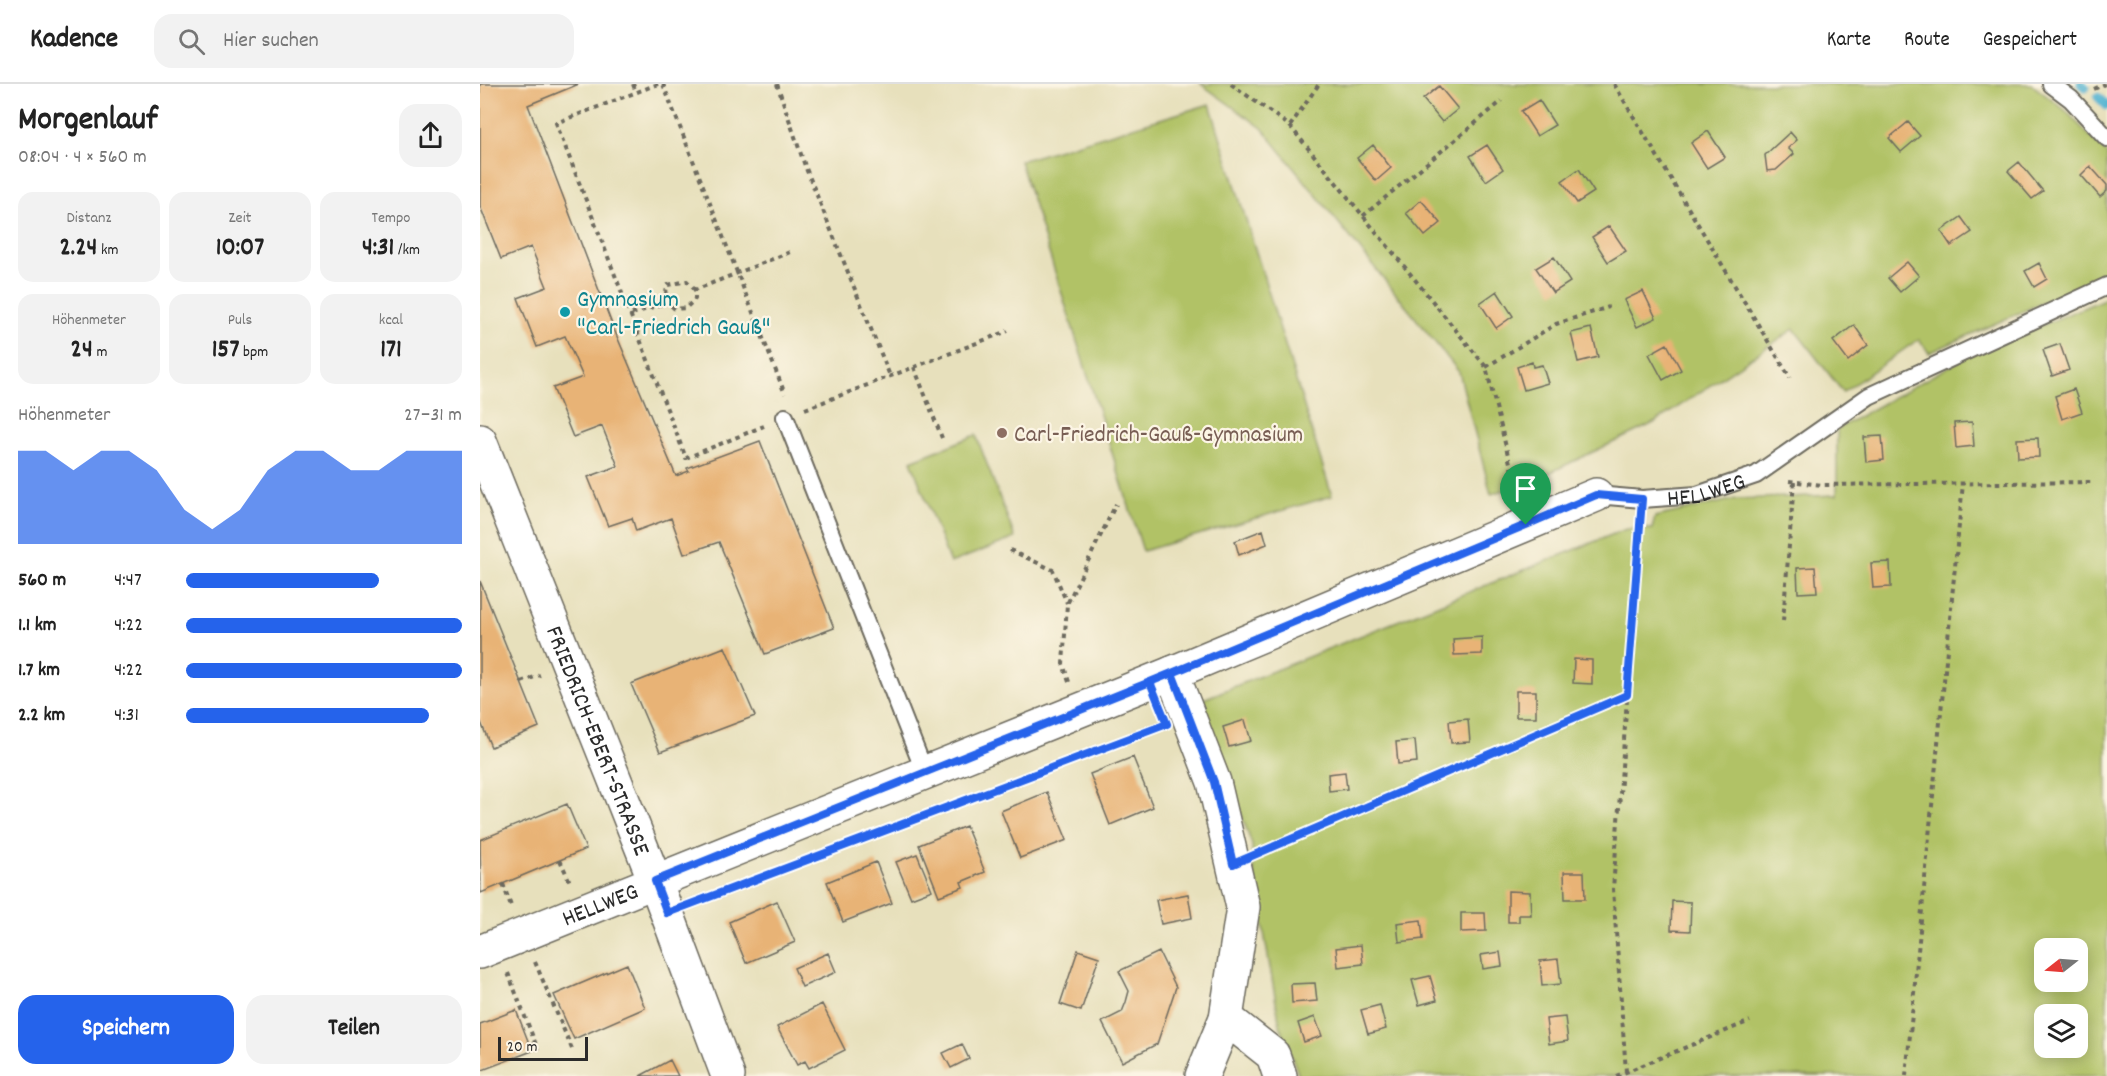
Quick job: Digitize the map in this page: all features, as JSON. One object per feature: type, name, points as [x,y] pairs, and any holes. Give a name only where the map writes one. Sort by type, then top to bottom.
[{"type":"street","name":"FRIEDRICH-EBERT-STRASSE","points":[[480,441],[489,491],[655,881],[728,1076]]},
{"type":"street","name":"HELLWEG","points":[[500,944],[1161,678],[1596,495]]},
{"type":"street","points":[[1161,678],[1214,782],[1243,907],[1226,1018],[1202,1076]]},
{"type":"street","points":[[1226,1018],[1273,1054],[1281,1076]]},
{"type":"lane","points":[[2051,84],[2071,99],[2107,138]]},
{"type":"lane","name":"HELLWEG","points":[[1596,495],[1642,499],[1697,495],[1756,475],[1869,396],[2107,286]]},
{"type":"lane","points":[[789,415],[925,773]]},
{"type":"path","points":[[633,84],[636,92]]},
{"type":"path","points":[[658,84],[556,123],[686,458],[789,415],[1008,331]]},
{"type":"path","points":[[663,84],[739,273],[789,415]]},
{"type":"path","points":[[777,84],[805,166],[890,376]]},
{"type":"path","points":[[1231,84],[1290,126],[1486,367],[1526,525]]},
{"type":"path","points":[[1290,126],[1318,84]]},
{"type":"path","points":[[1614,84],[1790,378]]},
{"type":"path","points":[[1363,216],[1502,101]]},
{"type":"path","points":[[695,290],[790,252]]},
{"type":"path","points":[[687,281],[695,290],[695,299],[686,308],[675,309],[668,302],[665,293],[668,285],[687,281]]},
{"type":"path","points":[[632,314],[668,302]]},
{"type":"path","points":[[1486,367],[1556,324],[1609,307]]},
{"type":"path","points":[[914,367],[942,438]]},
{"type":"path","points":[[1756,475],[1822,485],[2094,482]]},
{"type":"path","points":[[1783,621],[1794,482]]},
{"type":"path","points":[[1906,1076],[1963,483]]},
{"type":"path","points":[[1626,1072],[1613,889],[1642,499]]},
{"type":"path","points":[[1077,711],[1063,664],[1067,604],[1116,504]]},
{"type":"path","points":[[1010,550],[1053,570],[1067,604]]},
{"type":"path","points":[[667,913],[1167,724],[1161,678]]},
{"type":"path","points":[[1233,864],[1627,695]]},
{"type":"path","points":[[500,944],[572,1049]]},
{"type":"path","points":[[500,944],[538,1050]]},
{"type":"path","points":[[1616,1076],[1750,1021]]},
{"type":"green space","points":[[1201,84],[2031,84],[2065,110],[2107,154],[2107,274],[1929,353],[1919,339],[1843,392],[1794,329],[1654,423],[1532,481],[1491,494],[1459,372],[1262,128]]},
{"type":"green space","points":[[1210,104],[1332,496],[1143,551],[1020,161]]},
{"type":"green space","points":[[2107,298],[2107,1076],[1299,1076],[1280,1026],[1253,868],[1252,845],[1201,700],[1626,529],[1652,529],[1655,517],[1736,499],[1837,495],[1837,429],[1966,357]]},
{"type":"green space","points":[[976,435],[1015,538],[950,563],[911,461]]},
{"type":"building","name":"Gymnasium \"Carl-Friedrich Gauß\"","points":[[480,84],[579,84],[528,105],[613,327],[676,476],[689,471],[687,468],[760,441],[834,628],[765,654],[719,542],[684,554],[671,518],[636,531],[632,518],[608,526],[588,477],[618,466],[602,426],[573,437],[553,388],[583,377],[565,336],[537,347],[518,298],[547,287],[531,247],[501,259],[480,206]]},
{"type":"building","points":[[1439,86],[1458,109],[1442,122],[1423,99]]},
{"type":"building","points":[[1539,100],[1555,125],[1537,136],[1521,111]]},
{"type":"building","points":[[1908,122],[1920,136],[1901,152],[1889,138]]},
{"type":"building","points":[[1708,131],[1725,157],[1707,168],[1691,143]]},
{"type":"building","points":[[1790,132],[1797,140],[1788,148],[1794,154],[1776,170],[1767,171],[1765,155]]},
{"type":"building","points":[[1373,145],[1391,168],[1376,181],[1357,158]]},
{"type":"building","points":[[1487,145],[1503,169],[1486,181],[1470,156]]},
{"type":"building","points":[[2019,162],[2043,191],[2032,199],[2008,171]]},
{"type":"building","points":[[2090,166],[2107,185],[2107,191],[2100,197],[2081,175]]},
{"type":"building","points":[[1579,169],[1594,192],[1577,203],[1562,181]]},
{"type":"building","points":[[1421,200],[1441,223],[1425,236],[1406,213]]},
{"type":"building","points":[[1961,217],[1972,232],[1951,246],[1941,231]]},
{"type":"building","points":[[1609,226],[1626,251],[1608,262],[1592,237]]},
{"type":"building","points":[[1554,257],[1570,282],[1553,293],[1536,268]]},
{"type":"building","points":[[1907,262],[1919,276],[1900,292],[1888,278]]},
{"type":"building","points":[[2039,263],[2047,279],[2034,287],[2025,271]]},
{"type":"building","points":[[1497,291],[1513,316],[1496,328],[1480,303]]},
{"type":"building","points":[[1643,291],[1656,318],[1637,327],[1624,300]]},
{"type":"building","points":[[1854,325],[1868,345],[1848,361],[1833,341]]},
{"type":"building","points":[[1591,328],[1598,357],[1578,362],[1571,333]]},
{"type":"building","points":[[1667,344],[1681,370],[1663,380],[1649,354]]},
{"type":"building","points":[[2060,344],[2069,370],[2052,376],[2043,350]]},
{"type":"building","points":[[1532,362],[1533,367],[1542,365],[1548,383],[1524,390],[1517,367]]},
{"type":"building","points":[[2074,389],[2082,412],[2062,419],[2055,396]]},
{"type":"building","points":[[1972,422],[1974,446],[1956,448],[1954,423]]},
{"type":"building","points":[[1882,436],[1884,460],[1866,462],[1864,437]]},
{"type":"building","points":[[2038,438],[2039,457],[2018,458],[2017,439]]},
{"type":"building","points":[[1263,530],[1267,544],[1239,555],[1235,541]]},
{"type":"building","points":[[1890,562],[1891,587],[1873,588],[1871,563]]},
{"type":"building","points":[[1815,567],[1817,592],[1798,593],[1797,568]]},
{"type":"building","points":[[480,581],[539,727],[491,747],[480,720]]},
{"type":"building","points":[[1482,637],[1482,654],[1454,655],[1453,639]]},
{"type":"building","points":[[725,647],[755,716],[660,752],[631,684]]},
{"type":"building","points":[[1574,659],[1592,660],[1592,684],[1573,683]]},
{"type":"building","points":[[1516,691],[1536,691],[1536,717],[1516,717]]},
{"type":"building","points":[[1468,719],[1470,742],[1451,743],[1449,721]]},
{"type":"building","points":[[1245,720],[1251,741],[1229,747],[1223,727]]},
{"type":"building","points":[[1415,740],[1417,762],[1398,764],[1396,742]]},
{"type":"building","points":[[1133,757],[1153,807],[1110,825],[1090,774]]},
{"type":"building","points":[[1345,772],[1347,789],[1329,791],[1328,774]]},
{"type":"building","points":[[1047,792],[1067,840],[1020,858],[1001,811]]},
{"type":"building","points":[[567,804],[586,849],[481,893],[480,840]]},
{"type":"building","points":[[966,826],[985,872],[961,882],[963,887],[939,896],[919,845]]},
{"type":"building","points":[[917,854],[932,890],[911,898],[896,862]]},
{"type":"building","points":[[876,862],[892,903],[843,922],[827,882]]},
{"type":"building","points":[[1564,872],[1584,872],[1585,899],[1565,899]]},
{"type":"building","points":[[1508,891],[1530,892],[1531,915],[1519,915],[1519,922],[1508,922]]},
{"type":"building","points":[[1188,894],[1192,918],[1161,924],[1156,900]]},
{"type":"building","points":[[777,901],[795,942],[746,963],[729,922]]},
{"type":"building","points":[[1672,901],[1691,902],[1690,931],[1671,930]]},
{"type":"building","points":[[1461,913],[1485,913],[1486,931],[1461,932]]},
{"type":"building","points":[[1421,920],[1423,939],[1399,942],[1397,923]]},
{"type":"building","points":[[1361,945],[1363,964],[1338,967],[1336,948]]},
{"type":"building","points":[[1078,950],[1099,957],[1081,1011],[1060,1004]]},
{"type":"building","points":[[1159,952],[1176,987],[1157,1044],[1122,1062],[1102,1022],[1122,1012],[1126,1002],[1129,991],[1119,971]]},
{"type":"building","points":[[1500,952],[1502,966],[1483,969],[1481,955]]},
{"type":"building","points":[[828,953],[836,972],[802,987],[794,968]]},
{"type":"building","points":[[1558,959],[1561,984],[1542,986],[1540,961]]},
{"type":"building","points":[[627,964],[645,1008],[574,1039],[554,995]]},
{"type":"building","points":[[1430,976],[1437,1000],[1419,1005],[1412,980]]},
{"type":"building","points":[[1315,983],[1317,1001],[1292,1003],[1291,984]]},
{"type":"building","points":[[822,1004],[845,1050],[809,1068],[805,1061],[797,1065],[777,1027]]},
{"type":"building","points":[[1380,1005],[1386,1029],[1368,1034],[1361,1010]]},
{"type":"building","points":[[516,1010],[532,1051],[480,1071],[480,1024]]},
{"type":"building","points":[[1315,1017],[1322,1036],[1304,1042],[1298,1023]]},
{"type":"building","points":[[1565,1017],[1568,1041],[1549,1044],[1546,1019]]},
{"type":"building","points":[[962,1044],[969,1059],[951,1068],[943,1053]]},
{"type":"building","points":[[670,1060],[678,1076],[640,1076]]},
{"type":"waterway","points":[[2081,84],[2085,87]]},
{"type":"waterway","points":[[2098,97],[2107,106]]},
{"type":"place","name":"Gymnasium \"Carl-Friedrich Gauß\"","points":[[565,312]]},
{"type":"place","name":"Carl-Friedrich-Gauß-Gymnasium","points":[[1002,433]]},
{"type":"route","points":[[1526,525],[1150,682],[655,881],[667,913],[1167,724],[1150,682],[1172,673],[1214,782],[1233,864],[1627,695],[1642,499],[1596,495],[1526,525]]}]
